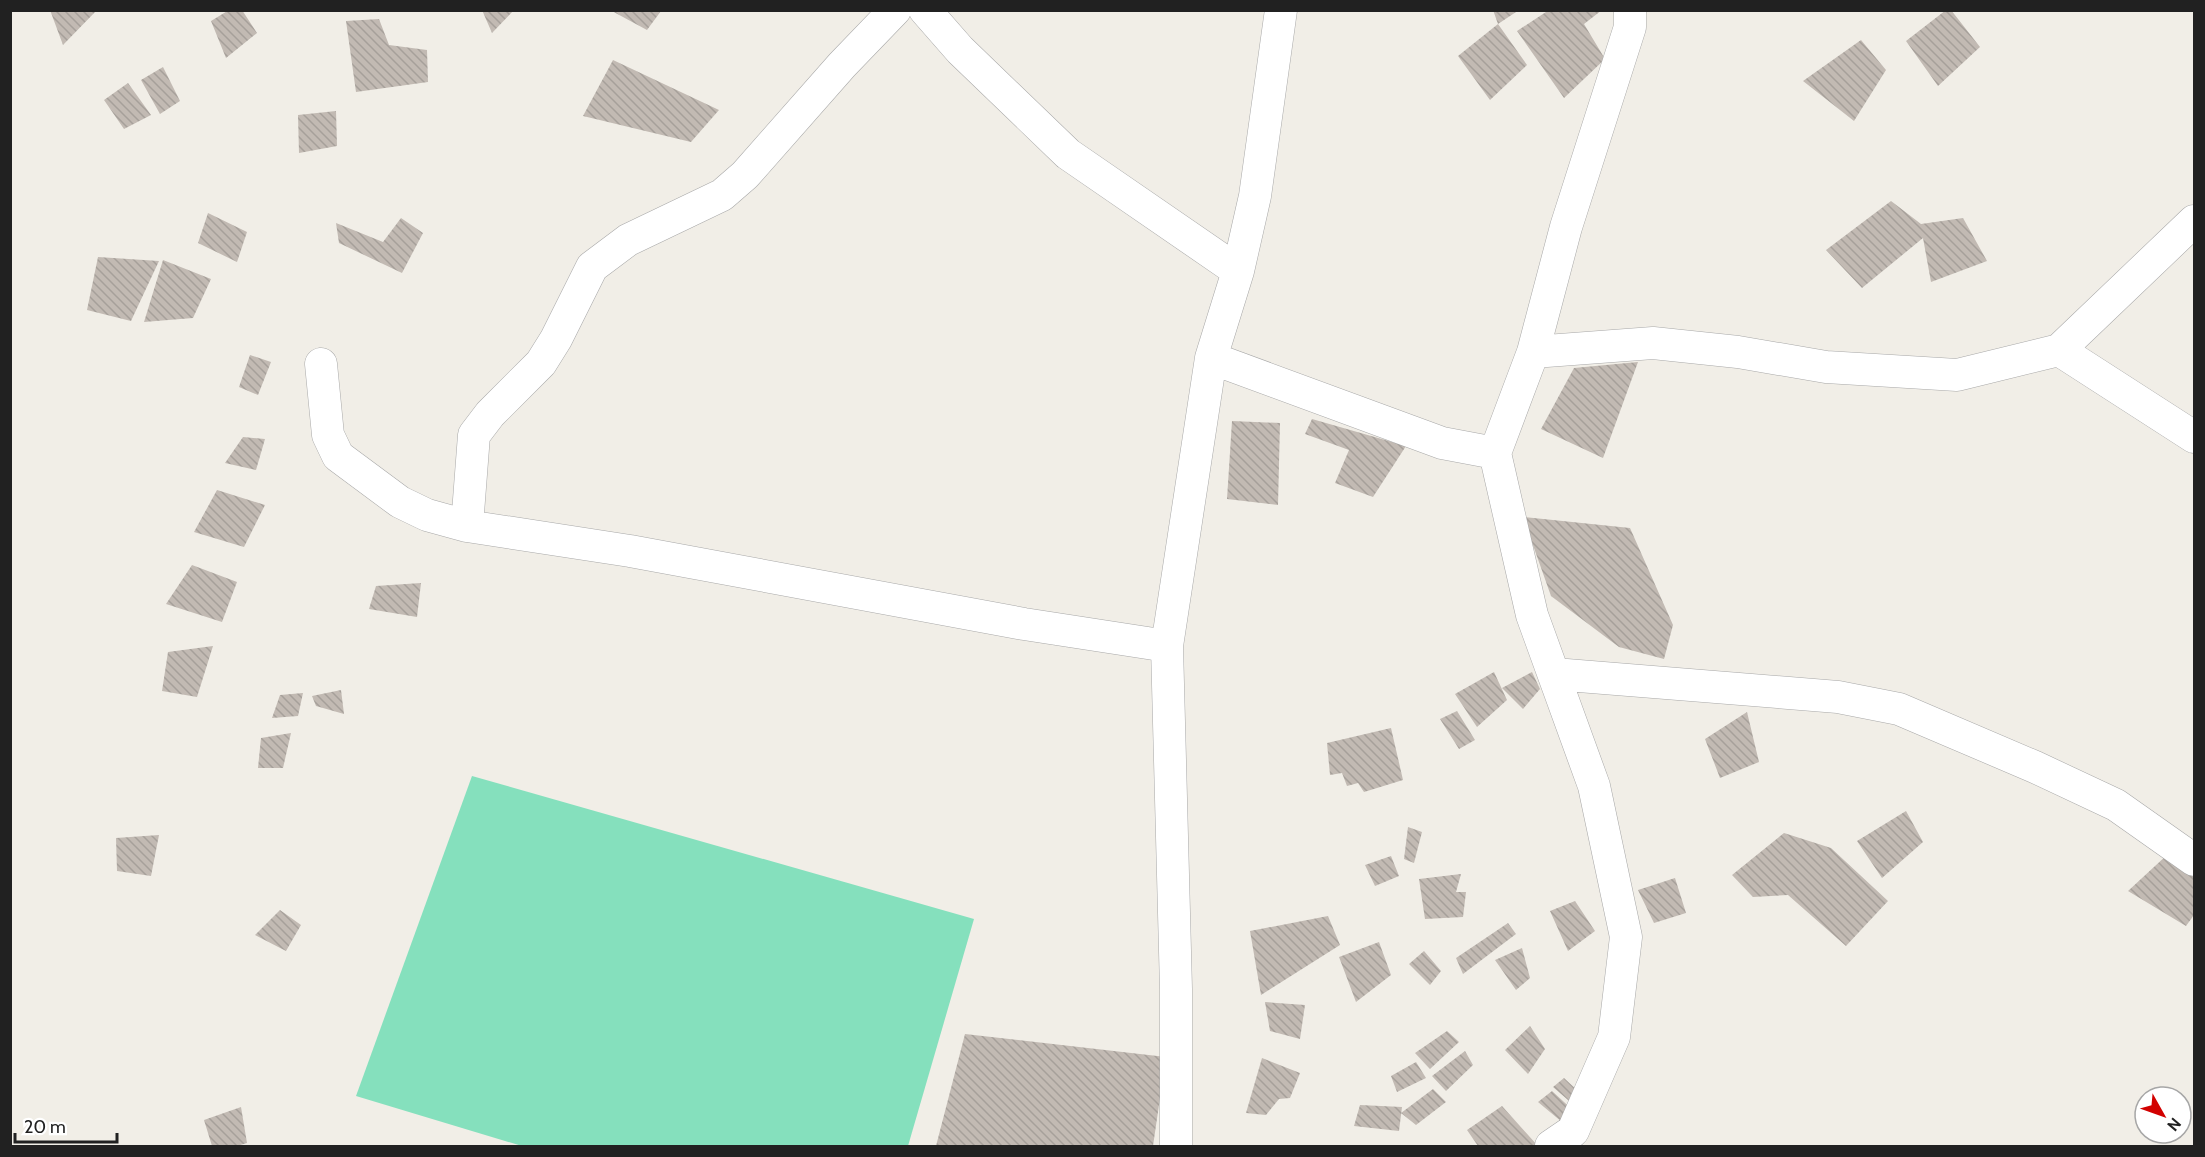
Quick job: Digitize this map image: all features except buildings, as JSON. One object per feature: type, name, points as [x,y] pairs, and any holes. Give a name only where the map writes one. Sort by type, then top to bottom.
[{"type":"street","points":[[467,526],[474,435],[490,414],[540,363],[556,339],[592,267],[628,240],[723,195],[746,175],[842,65],[895,10]]},
{"type":"street","points":[[925,10],[960,50],[1068,154],[1238,271]]},
{"type":"street","points":[[1176,1146],[1176,989],[1167,646],[1211,358],[1238,271],[1255,196],[1281,10]]},
{"type":"street","points":[[1566,1141],[1614,1036],[1626,937],[1594,786],[1532,615],[1495,453],[1533,352],[1566,227],[1630,27],[1630,10]]},
{"type":"street","points":[[1533,352],[1653,343],[1738,352],[1826,367],[1957,375],[2059,350],[2194,221]]},
{"type":"street","points":[[2059,350],[2194,437]]},
{"type":"street","points":[[1211,358],[1442,443],[1495,453]]},
{"type":"street","points":[[321,364],[328,435],[338,456],[400,502],[427,515],[467,526],[630,551],[1024,624],[1167,646]]},
{"type":"street","points":[[1554,674],[1838,697],[1899,709],[2035,767],[2116,805],[2194,860]]},
{"type":"green space","points":[[472,776],[974,919],[908,1146],[522,1146],[356,1096]]}]
